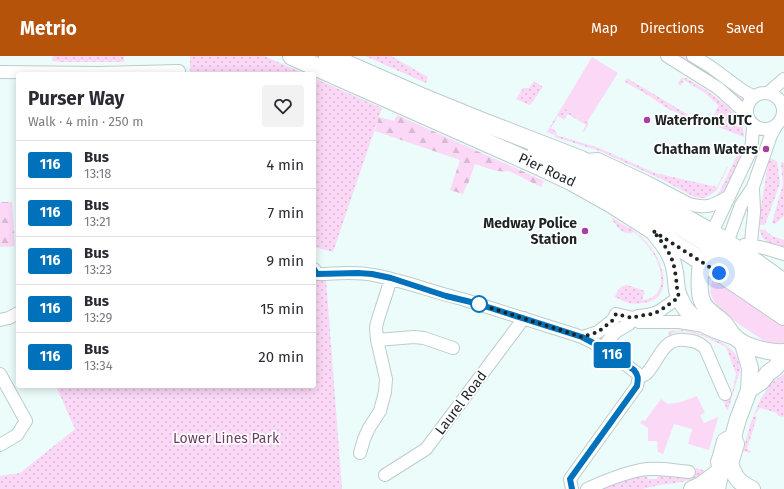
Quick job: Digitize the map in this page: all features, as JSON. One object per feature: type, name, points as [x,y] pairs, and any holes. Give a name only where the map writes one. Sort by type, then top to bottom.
[{"type":"main road","name":"Pier Road","points":[[292,56],[564,178],[612,204],[784,316]]},
{"type":"main road","name":"Pier Road","points":[[328,56],[419,96],[581,160],[717,243],[752,252],[784,283]]},
{"type":"main road","points":[[483,122],[663,217],[717,243],[764,286],[784,300]]},
{"type":"main road","points":[[653,231],[670,254],[674,265],[679,297],[691,315],[709,327],[748,346],[776,352],[784,352]]},
{"type":"main road","points":[[717,243],[694,257],[701,298],[703,304],[724,322],[739,341],[750,368],[749,390],[733,437],[725,442],[719,462],[743,484],[752,489]]},
{"type":"main road","points":[[749,390],[762,381],[784,358]]},
{"type":"main road","points":[[692,489],[701,485],[725,467]]},
{"type":"main road","points":[[718,489],[725,467]]},
{"type":"street","points":[[667,56],[718,88],[747,114]]},
{"type":"street","points":[[693,56],[742,90],[754,96]]},
{"type":"street","points":[[139,72],[179,71]]},
{"type":"street","points":[[0,72],[16,73]]},
{"type":"street","points":[[768,93],[784,79]]},
{"type":"street","points":[[780,101],[784,89]]},
{"type":"street","points":[[717,243],[730,235],[741,205],[753,186],[776,126],[782,118],[783,109],[780,101],[774,96],[768,93],[754,96],[748,104],[747,114],[750,122],[757,128],[767,129],[776,126]]},
{"type":"street","points":[[717,243],[719,218],[750,150],[753,125]]},
{"type":"street","points":[[581,160],[598,159],[689,204],[707,206],[716,204],[728,197]]},
{"type":"street","points":[[753,186],[754,211],[752,252],[757,274],[764,286]]},
{"type":"street","points":[[752,252],[761,247],[784,254]]},
{"type":"street","points":[[316,272],[372,274],[391,278],[524,318],[582,337],[603,348],[634,370],[639,377],[637,386],[570,479],[571,488]]},
{"type":"street","points":[[360,453],[368,428],[380,411],[385,392],[386,379],[377,340],[376,327],[391,278]]},
{"type":"street","points":[[603,348],[617,331],[629,324],[633,318],[655,313],[679,297]]},
{"type":"street","points":[[0,320],[9,318],[16,314]]},
{"type":"street","points":[[582,337],[598,332],[613,320],[616,314],[633,318],[639,322],[679,322],[709,327]]},
{"type":"street","name":"Laurel Road","points":[[385,474],[426,449],[524,318]]},
{"type":"street","points":[[377,340],[414,337],[424,338],[453,348]]},
{"type":"street","points":[[639,377],[646,374],[670,343],[681,339],[695,341],[700,343],[705,348],[725,394]]},
{"type":"street","points":[[0,374],[26,421],[17,435],[0,445]]},
{"type":"street","points":[[587,489],[611,479],[641,470],[666,469],[689,472]]},
{"type":"green space","points":[[53,56],[123,56],[124,62],[61,62],[52,61]]},
{"type":"green space","points":[[190,56],[264,56],[300,72],[190,72]]},
{"type":"green space","points":[[365,56],[391,56],[428,77],[426,83]]},
{"type":"green space","points":[[674,56],[686,56],[709,70],[746,99],[744,104]]},
{"type":"green space","points":[[592,57],[618,73],[587,122],[562,107]]},
{"type":"green space","points":[[627,78],[700,122],[668,109],[625,82]]},
{"type":"green space","points":[[682,78],[686,78],[725,104],[742,124],[744,137],[711,124],[718,105],[705,93],[684,80],[680,86],[678,83]]},
{"type":"green space","points":[[316,79],[382,108],[333,252],[316,248]]},
{"type":"green space","points":[[534,81],[542,86],[542,88],[532,103],[529,105],[516,99],[523,88],[529,88]]},
{"type":"green space","points":[[562,107],[589,123],[584,132],[583,131],[586,125],[568,114],[564,120],[558,116],[551,128],[557,132],[556,135],[599,148],[655,173],[717,187],[728,167],[716,191],[704,198],[694,197],[661,179],[600,151],[555,137],[555,135],[547,132]]},
{"type":"green space","points":[[397,115],[544,181],[541,187],[509,171],[496,171],[475,164],[463,194],[450,190],[460,160],[375,131],[379,117],[394,121]]},
{"type":"green space","points":[[740,149],[745,151],[729,185],[723,194],[709,200],[716,196],[720,191]]},
{"type":"green space","points":[[769,158],[777,161],[780,183],[765,225],[758,225]]},
{"type":"green space","points":[[781,162],[784,163],[784,216],[775,224],[772,223],[783,184]]},
{"type":"green space","points":[[0,202],[12,202],[15,246],[0,247]]},
{"type":"green space","points":[[613,218],[628,228],[629,227],[642,237],[658,259],[663,273],[663,287],[656,298],[650,302],[632,304],[615,297],[622,286],[627,285],[645,291],[642,300],[650,298],[660,289],[661,275],[653,253],[649,247],[634,232],[627,233],[621,230],[612,220]]},
{"type":"green space","points":[[759,229],[765,230],[772,236],[784,240],[784,250],[771,245],[765,240]]},
{"type":"green space","name":"Lower Lines Park","points":[[316,272],[326,279],[342,489],[0,489],[0,476],[20,473],[75,429],[57,388],[316,388]]},
{"type":"green space","points":[[713,279],[784,325],[784,344],[769,343],[763,340],[734,321],[720,309],[711,295]]},
{"type":"green space","points":[[683,330],[704,335],[719,341],[726,345],[736,355],[740,370],[728,410],[723,400],[728,398],[731,394],[736,374],[726,347],[706,337],[684,331],[668,335],[669,331]]},
{"type":"green space","points":[[784,374],[784,416],[782,417],[777,415],[777,413],[760,408],[754,416],[757,417],[747,449],[751,451],[750,453],[743,451],[750,425],[760,400],[770,385]]},
{"type":"green space","points":[[697,396],[705,413],[700,415],[704,423],[718,417],[709,450],[688,444],[692,429],[674,424],[663,454],[658,452],[657,441],[648,441],[648,428],[640,423],[642,420],[645,421],[661,399],[668,404],[681,402]]},
{"type":"green space","points":[[696,468],[706,471],[699,477],[682,482],[642,489],[599,489],[645,473],[648,479],[657,479],[658,472],[694,475]]},
{"type":"bus line","name":"116","points":[[316,272],[317,274],[372,274],[391,278],[446,296],[462,299],[582,337],[603,348],[634,370],[639,377],[637,386],[570,479],[572,489]]},
{"type":"place","name":"Waterfront UTC","points":[[647,120]]},
{"type":"place","name":"Chatham Waters","points":[[766,149]]},
{"type":"place","name":"Medway Police Station","points":[[585,231]]},
{"type":"route","points":[[479,304],[475,303],[582,337],[598,332],[613,320],[616,314],[633,318],[655,313],[679,297],[674,265],[670,254],[662,241],[653,231],[719,273]]}]
